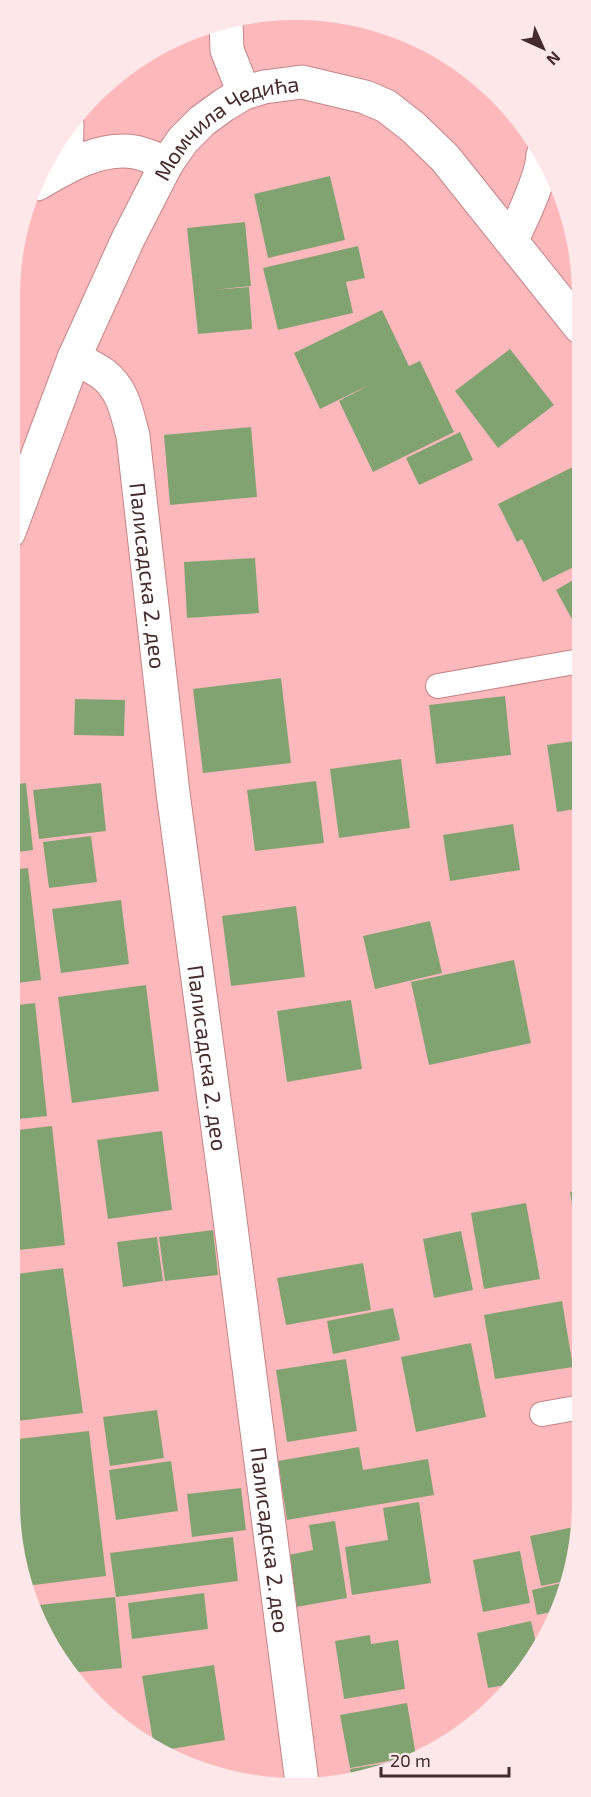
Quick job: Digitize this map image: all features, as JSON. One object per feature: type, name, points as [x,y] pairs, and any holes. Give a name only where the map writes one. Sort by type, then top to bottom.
[{"type":"street","points":[[226,29],[227,50],[244,93]]},
{"type":"street","name":"Момчила Чедића","points":[[20,503],[74,358],[128,239],[167,163],[183,140],[202,121],[244,93],[264,87],[302,82],[357,95],[386,106],[413,127],[445,158],[572,317]]},
{"type":"street","points":[[66,167],[67,141]]},
{"type":"street","points":[[46,179],[90,157],[114,152],[135,152],[167,163]]},
{"type":"street","points":[[512,240],[541,169]]},
{"type":"street","name":"Палисадска 2. део","points":[[74,358],[103,374],[117,387],[126,408],[133,436],[173,794],[226,1184],[301,1778]]},
{"type":"lane","points":[[438,686],[572,662]]},
{"type":"lane","points":[[542,1414],[572,1409]]},
{"type":"building","points":[[330,176],[345,240],[268,258],[254,194]]},
{"type":"building","points":[[245,222],[251,286],[212,290],[249,287],[252,329],[198,334],[187,228]]},
{"type":"building","points":[[358,246],[365,278],[346,282],[353,313],[278,330],[263,268]]},
{"type":"building","points":[[382,310],[409,366],[420,361],[454,432],[373,472],[339,401],[371,384],[320,409],[294,353]]},
{"type":"building","points":[[510,349],[554,405],[498,448],[455,391]]},
{"type":"building","points":[[251,427],[257,497],[170,505],[164,435]]},
{"type":"building","points":[[460,432],[473,460],[419,485],[406,458]]},
{"type":"building","points":[[572,467],[572,568],[543,582],[522,539],[517,542],[498,504]]},
{"type":"building","points":[[255,558],[259,613],[187,618],[184,562]]},
{"type":"building","points":[[572,581],[572,619],[556,590]]},
{"type":"building","points":[[281,678],[291,763],[203,773],[193,689]]},
{"type":"building","points":[[505,696],[511,755],[436,764],[429,705]]},
{"type":"building","points":[[75,699],[125,700],[124,736],[74,735]]},
{"type":"building","points":[[572,741],[572,810],[557,812],[547,745]]},
{"type":"building","points":[[401,759],[410,828],[339,838],[330,769]]},
{"type":"building","points":[[316,781],[324,843],[255,851],[247,790]]},
{"type":"building","points":[[26,783],[33,850],[20,852],[20,784]]},
{"type":"building","points":[[101,783],[106,831],[39,839],[33,790]]},
{"type":"building","points":[[513,824],[520,870],[450,881],[443,835]]},
{"type":"building","points":[[91,836],[97,882],[49,888],[43,842]]},
{"type":"building","points":[[28,868],[41,980],[20,983],[20,869]]},
{"type":"building","points":[[121,900],[129,964],[61,973],[52,909]]},
{"type":"building","points":[[296,906],[305,977],[231,986],[222,916]]},
{"type":"building","points":[[430,921],[442,973],[375,989],[363,936]]},
{"type":"building","points":[[514,960],[531,1043],[429,1065],[411,982]]},
{"type":"building","points":[[146,985],[159,1091],[72,1103],[58,997]]},
{"type":"building","points":[[351,1000],[362,1069],[287,1082],[277,1011]]},
{"type":"building","points":[[35,1003],[47,1116],[20,1119],[20,1005]]},
{"type":"building","points":[[52,1126],[65,1245],[20,1250],[20,1130]]},
{"type":"building","points":[[162,1131],[172,1210],[108,1219],[97,1140]]},
{"type":"building","points":[[526,1203],[540,1279],[484,1289],[471,1213]]},
{"type":"building","points":[[213,1230],[218,1275],[165,1281],[159,1237]]},
{"type":"building","points":[[461,1231],[473,1290],[434,1298],[423,1239]]},
{"type":"building","points":[[157,1237],[163,1281],[123,1287],[117,1242]]},
{"type":"building","points":[[363,1263],[371,1310],[286,1325],[277,1278]]},
{"type":"building","points":[[63,1268],[83,1413],[20,1421],[20,1274]]},
{"type":"building","points":[[562,1301],[572,1367],[495,1379],[484,1315]]},
{"type":"building","points":[[393,1308],[400,1340],[333,1354],[327,1321]]},
{"type":"building","points":[[471,1343],[486,1417],[416,1432],[401,1357]]},
{"type":"building","points":[[346,1359],[357,1431],[287,1442],[276,1370]]},
{"type":"building","points":[[157,1410],[164,1458],[110,1466],[103,1417]]},
{"type":"building","points":[[89,1431],[106,1576],[33,1585],[20,1520],[20,1439]]},
{"type":"building","points":[[359,1447],[363,1470],[428,1459],[434,1495],[287,1520],[278,1461]]},
{"type":"building","points":[[171,1461],[178,1511],[116,1520],[109,1470]]},
{"type":"building","points":[[241,1488],[246,1530],[192,1537],[187,1494]]},
{"type":"building","points":[[419,1502],[431,1583],[352,1595],[345,1547],[388,1540],[383,1508]]},
{"type":"building","points":[[335,1521],[347,1598],[296,1607],[288,1555],[313,1550],[309,1525]]},
{"type":"building","points":[[570,1528],[559,1582],[541,1586],[530,1536]]},
{"type":"building","points":[[233,1537],[238,1581],[116,1597],[110,1553]]},
{"type":"building","points":[[520,1551],[530,1603],[483,1612],[473,1560]]},
{"type":"building","points":[[559,1584],[548,1613],[537,1615],[532,1590]]},
{"type":"building","points":[[204,1593],[208,1629],[132,1639],[128,1603]]},
{"type":"building","points":[[115,1597],[122,1668],[79,1672],[56,1640],[40,1605]]},
{"type":"building","points":[[531,1621],[535,1640],[501,1686],[488,1688],[477,1633]]},
{"type":"building","points":[[370,1635],[371,1644],[398,1640],[405,1689],[344,1699],[335,1641]]},
{"type":"building","points":[[214,1665],[225,1740],[172,1749],[152,1738],[142,1676]]},
{"type":"building","points":[[407,1703],[415,1750],[389,1761],[350,1768],[340,1715]]},
{"type":"building","points":[[381,1764],[351,1772],[350,1769]]}]
